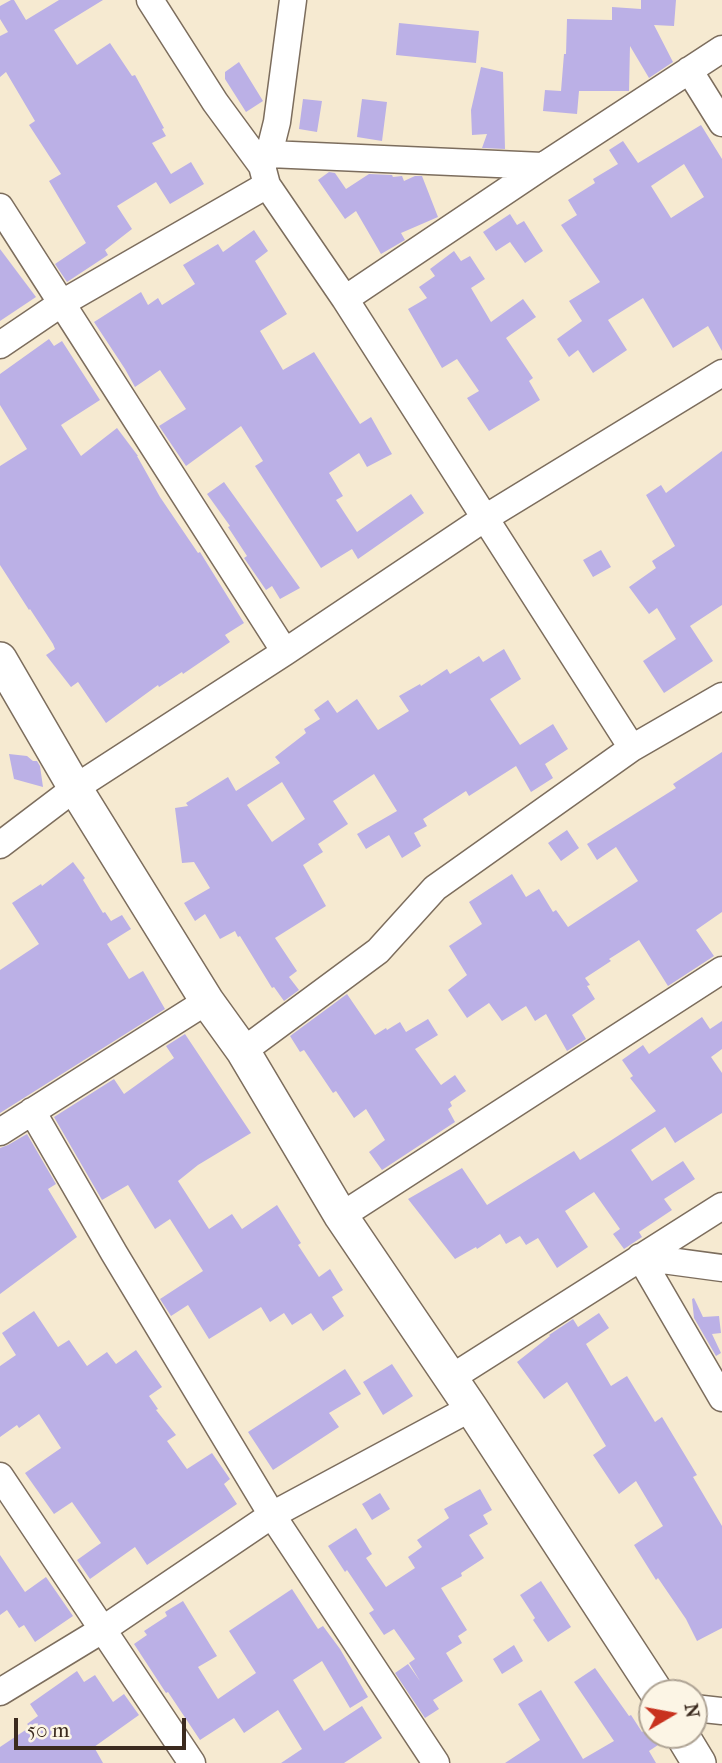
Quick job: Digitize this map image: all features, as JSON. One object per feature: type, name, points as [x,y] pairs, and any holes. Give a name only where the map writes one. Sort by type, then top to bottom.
[{"type":"street","points":[[150,0],[215,102],[266,168],[345,299],[632,748]]},
{"type":"street","points":[[266,168],[277,122],[293,0]]},
{"type":"street","points":[[345,299],[722,49]]},
{"type":"street","points":[[689,70],[722,123]]},
{"type":"street","points":[[0,345],[266,168],[543,166]]},
{"type":"street","points":[[0,206],[285,652]]},
{"type":"street","points":[[0,845],[75,788],[485,518],[722,373]]},
{"type":"street","points":[[0,659],[75,788],[207,1000],[243,1051],[341,1216],[471,1408],[648,1679]]},
{"type":"street","points":[[243,1051],[379,951],[435,888],[632,748],[722,696]]},
{"type":"street","points":[[341,1216],[722,970]]},
{"type":"street","points":[[0,1132],[207,1000]]},
{"type":"street","points":[[32,1111],[114,1254],[272,1515],[436,1763]]},
{"type":"street","points":[[451,1378],[722,1206]]},
{"type":"street","points":[[640,1257],[722,1268]]},
{"type":"street","points":[[640,1257],[722,1398]]},
{"type":"street","points":[[0,1692],[102,1630],[272,1515],[471,1408]]},
{"type":"street","points":[[0,1476],[192,1763]]},
{"type":"building","points":[[14,0],[26,20],[59,0],[103,0],[54,30],[77,65],[110,43],[132,76],[135,75],[164,128],[162,129],[166,136],[152,143],[171,174],[191,162],[204,184],[170,204],[156,182],[117,206],[132,229],[105,250],[108,255],[67,282],[55,264],[86,243],[49,181],[61,174],[29,125],[35,121],[6,72],[0,77],[0,36],[8,32],[0,19],[0,6]]},
{"type":"building","points":[[641,0],[676,0],[674,26],[654,25],[673,62],[649,78],[630,46],[629,91],[579,91],[577,114],[543,111],[545,90],[561,91],[567,19],[612,20],[612,7],[641,9]]},
{"type":"building","points":[[399,23],[479,31],[476,63],[396,55]]},
{"type":"building","points":[[239,62],[263,101],[246,112],[225,79],[225,72]]},
{"type":"building","points":[[481,67],[503,72],[505,149],[482,148],[487,134],[472,135],[471,110]]},
{"type":"building","points":[[303,99],[322,101],[317,132],[299,129]]},
{"type":"building","points":[[362,99],[387,102],[382,141],[357,137]]},
{"type":"building","points":[[701,125],[722,159],[722,351],[708,326],[673,348],[643,298],[608,320],[627,350],[593,373],[578,350],[569,357],[557,339],[582,321],[569,301],[600,282],[561,225],[577,215],[568,200],[595,183],[593,179],[618,164],[609,150],[623,141],[638,163]],"holes":[[[684,164],[704,197],[671,218],[651,186]]]},
{"type":"building","points":[[329,172],[335,173],[346,189],[369,174],[402,176],[404,181],[422,176],[438,217],[401,233],[405,240],[381,254],[356,211],[345,219],[318,180]]},
{"type":"building","points":[[510,214],[517,225],[524,221],[543,251],[525,263],[510,242],[496,251],[483,232]]},
{"type":"building","points":[[254,230],[268,251],[255,261],[287,314],[260,331],[283,370],[314,352],[360,424],[371,417],[392,454],[367,467],[359,453],[329,473],[343,496],[336,500],[357,532],[411,494],[424,513],[358,559],[352,549],[321,568],[255,466],[263,461],[241,426],[186,466],[159,426],[186,409],[160,370],[135,387],[94,322],[141,292],[148,305],[158,298],[162,305],[195,284],[183,265],[218,244],[223,252]]},
{"type":"building","points":[[0,249],[36,297],[0,321]]},
{"type":"building","points":[[454,251],[461,261],[470,256],[485,279],[471,288],[491,322],[523,299],[536,317],[506,338],[533,378],[529,381],[540,400],[489,431],[467,398],[479,391],[457,359],[442,368],[408,309],[427,298],[419,287],[435,276],[430,269]]},
{"type":"building","points":[[49,339],[54,346],[62,341],[100,400],[61,425],[81,456],[117,428],[138,456],[160,497],[198,553],[200,552],[244,623],[225,635],[230,642],[183,674],[182,672],[159,687],[158,685],[106,723],[78,682],[71,687],[46,655],[55,649],[53,644],[0,565],[0,466],[27,449],[0,405],[0,374]]},
{"type":"building","points":[[722,451],[722,605],[690,626],[713,661],[664,693],[643,661],[676,639],[657,608],[649,614],[629,587],[656,568],[652,561],[675,546],[646,495],[661,485],[666,493]]},
{"type":"building","points":[[224,482],[300,588],[280,599],[272,586],[266,590],[244,558],[247,556],[228,527],[230,526],[207,494]]},
{"type":"building","points":[[601,550],[611,567],[593,577],[583,560]]},
{"type":"building","points":[[504,649],[521,679],[490,699],[520,745],[553,724],[568,749],[545,764],[553,778],[531,792],[516,766],[469,796],[466,791],[423,819],[427,826],[414,833],[421,846],[402,858],[389,835],[366,849],[357,834],[397,811],[374,774],[333,801],[348,824],[318,844],[323,852],[303,865],[326,906],[275,938],[297,971],[289,977],[299,990],[284,1001],[274,987],[272,988],[235,931],[220,939],[205,914],[195,921],[184,903],[210,888],[194,862],[182,863],[175,808],[188,806],[186,803],[228,777],[236,791],[280,763],[275,757],[306,733],[304,729],[320,719],[314,710],[328,700],[337,713],[357,699],[378,730],[409,711],[399,696],[447,669],[450,674],[479,656],[483,662]],"holes":[[[282,782],[305,819],[272,842],[247,805]]]},
{"type":"building","points":[[722,752],[722,912],[696,930],[714,956],[668,986],[639,940],[609,959],[611,961],[585,978],[595,999],[572,1015],[586,1039],[567,1051],[546,1014],[535,1021],[526,1006],[502,1021],[489,1003],[467,1018],[448,990],[467,975],[449,946],[482,924],[469,902],[512,874],[526,897],[539,889],[553,912],[556,910],[568,927],[638,881],[616,847],[597,860],[587,844],[676,788],[673,784]]},
{"type":"building","points":[[9,754],[27,756],[37,761],[43,787],[14,779]]},
{"type":"building","points":[[567,830],[579,848],[561,861],[548,843]]},
{"type":"building","points":[[73,862],[85,878],[83,880],[103,913],[105,912],[111,921],[122,915],[131,929],[107,944],[129,979],[143,971],[165,1009],[0,1113],[0,970],[39,944],[12,903],[41,884],[42,886]]},
{"type":"building","points":[[347,994],[375,1035],[400,1022],[406,1032],[428,1019],[438,1035],[415,1049],[441,1085],[455,1075],[466,1091],[450,1102],[452,1106],[448,1109],[455,1122],[382,1170],[369,1152],[385,1140],[366,1109],[354,1118],[336,1091],[333,1093],[304,1050],[300,1052],[290,1036]]},
{"type":"building","points":[[702,1017],[710,1029],[722,1021],[722,1049],[711,1057],[722,1073],[722,1113],[675,1143],[665,1127],[631,1150],[652,1181],[683,1161],[695,1179],[664,1199],[672,1210],[639,1232],[642,1237],[624,1249],[613,1234],[620,1229],[594,1192],[565,1211],[588,1247],[557,1268],[538,1238],[526,1245],[520,1236],[506,1244],[500,1234],[455,1259],[408,1199],[462,1168],[487,1205],[574,1151],[580,1160],[656,1111],[630,1078],[633,1076],[622,1060],[643,1045],[649,1054]]},
{"type":"building","points":[[185,1034],[251,1133],[198,1165],[178,1181],[209,1229],[232,1214],[242,1229],[277,1205],[319,1277],[330,1269],[343,1290],[332,1297],[344,1316],[323,1331],[311,1313],[292,1325],[284,1313],[270,1322],[261,1307],[209,1339],[188,1305],[171,1316],[160,1299],[203,1271],[170,1219],[155,1229],[128,1185],[102,1200],[54,1117],[114,1079],[124,1094],[174,1058],[166,1046]]},
{"type":"building","points":[[27,1134],[56,1184],[48,1189],[77,1237],[0,1294],[0,1148]]},
{"type":"building","points":[[694,1298],[703,1317],[719,1316],[721,1333],[712,1334],[721,1353],[716,1356],[694,1318]]},
{"type":"building","points":[[34,1311],[58,1347],[69,1340],[87,1366],[107,1352],[116,1364],[136,1350],[162,1387],[149,1396],[158,1409],[156,1410],[176,1435],[167,1441],[187,1469],[212,1453],[230,1479],[224,1484],[237,1504],[147,1565],[135,1547],[90,1579],[77,1560],[101,1543],[72,1502],[54,1514],[25,1473],[61,1448],[39,1414],[0,1437],[0,1366],[16,1355],[2,1333]]},
{"type":"building","points":[[599,1313],[609,1328],[586,1344],[611,1386],[627,1376],[655,1422],[662,1417],[697,1475],[693,1477],[722,1526],[722,1628],[697,1641],[686,1619],[658,1578],[656,1580],[634,1545],[663,1526],[636,1481],[619,1494],[593,1455],[606,1446],[567,1382],[544,1399],[517,1362],[573,1319],[578,1327]]},
{"type":"building","points":[[392,1364],[413,1396],[383,1415],[363,1382]]},
{"type":"building","points":[[345,1369],[361,1394],[329,1413],[339,1427],[273,1470],[248,1432]]},
{"type":"building","points":[[480,1489],[492,1510],[483,1515],[488,1524],[469,1535],[484,1558],[461,1573],[462,1576],[441,1588],[467,1630],[458,1636],[462,1643],[446,1653],[463,1681],[433,1700],[439,1709],[425,1718],[395,1673],[408,1664],[420,1681],[409,1663],[415,1659],[394,1629],[384,1635],[369,1613],[374,1610],[328,1546],[356,1528],[372,1554],[366,1558],[386,1587],[415,1568],[408,1557],[422,1547],[417,1540],[449,1518],[444,1509]]},
{"type":"building","points":[[380,1493],[390,1509],[372,1520],[362,1504]]},
{"type":"building","points":[[0,1555],[25,1592],[46,1577],[73,1616],[35,1642],[24,1625],[19,1628],[7,1610],[0,1615]]},
{"type":"building","points":[[541,1581],[571,1627],[548,1642],[520,1595]]},
{"type":"building","points":[[292,1589],[318,1629],[323,1626],[340,1649],[368,1697],[350,1708],[322,1661],[293,1680],[324,1731],[362,1706],[382,1738],[344,1763],[281,1763],[302,1749],[278,1710],[244,1733],[234,1718],[200,1740],[134,1644],[147,1635],[144,1631],[167,1616],[165,1612],[183,1601],[217,1656],[198,1667],[218,1699],[256,1673],[229,1631]]},
{"type":"building","points":[[514,1645],[523,1661],[502,1674],[493,1659]]},
{"type":"building","points":[[595,1668],[638,1726],[638,1749],[652,1749],[649,1751],[656,1763],[505,1763],[540,1740],[518,1704],[541,1690],[583,1759],[614,1741],[574,1682]]},
{"type":"building","points":[[77,1671],[84,1682],[95,1675],[113,1702],[124,1694],[139,1715],[94,1747],[103,1763],[0,1763],[0,1747],[30,1727],[27,1724],[38,1716],[30,1704]]}]
